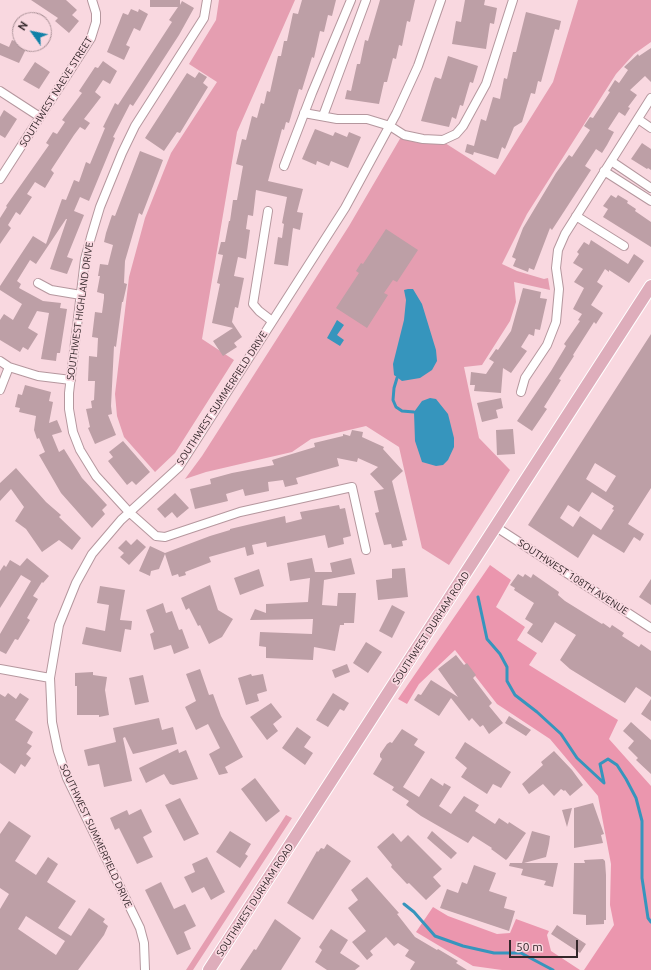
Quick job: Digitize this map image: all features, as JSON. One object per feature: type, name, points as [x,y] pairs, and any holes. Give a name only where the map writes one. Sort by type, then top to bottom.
[{"type":"main road","name":"SOUTHWEST DURHAM ROAD","points":[[210,970],[651,286]]},
{"type":"street","name":"SOUTHWEST NAEVE STREET","points":[[0,179],[91,38],[96,22],[96,13],[92,0]]},
{"type":"street","name":"SOUTHWEST HIGHLAND DRIVE","points":[[207,0],[204,18],[135,126],[122,153],[90,237],[80,295],[69,393],[71,422],[80,450],[96,476],[129,512],[156,536],[165,537],[240,512],[352,487],[366,550]]},
{"type":"street","points":[[284,166],[304,113],[351,0]]},
{"type":"street","points":[[323,116],[366,0]]},
{"type":"street","name":"SOUTHWEST SUMMERFIELD DRIVE","points":[[145,970],[144,943],[140,928],[62,765],[52,722],[50,678],[59,625],[76,583],[98,545],[129,512],[179,467],[345,208],[390,126],[418,66],[441,0]]},
{"type":"street","points":[[304,113],[337,119],[367,119],[390,126],[404,135],[423,139],[443,140],[456,134],[463,126],[486,84],[513,0]]},
{"type":"street","points":[[0,91],[40,117]]},
{"type":"street","points":[[521,392],[524,378],[547,345],[556,322],[559,289],[556,268],[558,250],[565,234],[651,98]]},
{"type":"street","points":[[638,119],[651,128]]},
{"type":"street","points":[[611,162],[651,188]]},
{"type":"street","points":[[604,171],[651,201]]},
{"type":"street","points":[[268,211],[253,304],[258,311],[272,321]]},
{"type":"street","points":[[576,216],[624,246]]},
{"type":"street","points":[[38,283],[51,290],[80,295]]},
{"type":"street","points":[[0,361],[9,366],[38,376],[71,380]]},
{"type":"street","points":[[0,390],[9,366]]},
{"type":"street","name":"SOUTHWEST 108TH AVENUE","points":[[496,527],[651,628]]},
{"type":"street","points":[[0,668],[50,678]]},
{"type":"shaded area","points":[[219,0],[295,0],[237,132],[202,339],[234,360],[175,453],[155,472],[124,437],[117,416],[115,394],[129,277],[145,218],[171,153],[217,82],[189,64],[216,20]]},
{"type":"shaded area","points":[[578,0],[651,0],[651,42],[634,54],[616,74],[527,214],[502,264],[517,271],[544,279],[548,278],[550,290],[514,282],[516,302],[510,321],[482,365],[464,367],[479,438],[510,470],[449,565],[422,548],[399,447],[366,426],[311,439],[292,452],[206,472],[185,479],[202,456],[349,226],[401,137],[418,143],[445,143],[495,175],[553,82]]},
{"type":"shaded area","points":[[490,565],[511,580],[496,607],[525,627],[517,640],[537,653],[529,665],[618,720],[609,739],[651,786],[651,970],[584,970],[614,925],[610,905],[611,864],[598,796],[550,739],[497,704],[455,650],[419,684],[407,704],[398,699]]},
{"type":"shaded area","points":[[286,815],[292,818],[193,970],[186,970]]},
{"type":"shaded area","points":[[433,907],[448,916],[497,934],[510,933],[516,919],[549,931],[547,935],[551,951],[580,970],[502,970],[473,966],[416,932]]},
{"type":"water","points":[[413,289],[422,304],[436,350],[437,361],[432,370],[420,378],[402,381],[394,375],[393,364],[404,320],[406,300],[404,290]]},
{"type":"water","points":[[337,320],[344,325],[337,335],[344,340],[340,346],[327,338]]},
{"type":"water","points":[[430,398],[436,399],[448,414],[454,438],[454,447],[448,460],[443,465],[436,466],[422,462],[415,441],[414,412],[422,401]]},
{"type":"building","points":[[31,0],[66,0],[77,10],[72,15],[79,21],[69,33],[55,21],[58,18],[52,14],[52,12],[49,12]]},
{"type":"building","points":[[150,0],[180,0],[180,5],[182,1],[194,8],[179,35],[133,106],[130,104],[113,137],[115,138],[89,201],[80,197],[74,211],[84,215],[67,257],[73,259],[67,274],[50,269],[66,219],[36,264],[30,260],[17,281],[21,284],[19,288],[43,301],[61,303],[60,308],[67,309],[60,353],[57,353],[56,361],[41,359],[49,313],[37,311],[28,328],[38,334],[28,350],[23,347],[20,352],[0,340],[0,320],[4,314],[13,320],[22,304],[0,290],[0,286],[33,236],[46,244],[62,199],[66,200],[74,180],[79,182],[86,162],[90,164],[105,128],[103,127],[115,103],[118,105],[172,22],[169,20],[178,7],[150,7]]},
{"type":"building","points":[[302,0],[336,0],[332,16],[328,15],[324,32],[320,31],[314,58],[312,57],[302,90],[299,89],[289,123],[286,122],[284,130],[282,129],[268,181],[303,189],[297,212],[303,213],[300,230],[293,228],[288,266],[274,264],[278,237],[282,238],[284,224],[282,223],[287,197],[256,190],[253,216],[248,215],[246,229],[250,230],[246,259],[238,257],[234,276],[244,278],[238,308],[235,307],[232,322],[242,337],[234,343],[237,347],[223,356],[213,341],[233,328],[212,323],[220,284],[217,283],[223,255],[218,254],[221,242],[225,242],[233,200],[237,200],[243,166],[236,164],[242,139],[246,140],[252,116],[257,118],[261,103],[264,104],[267,91],[270,92],[278,56],[281,56],[284,41],[287,41],[293,13],[298,14]]},
{"type":"building","points":[[380,0],[415,0],[410,22],[407,21],[402,46],[399,45],[396,59],[393,58],[387,82],[384,82],[379,104],[345,99],[347,90],[351,91],[357,64],[360,64],[365,40],[368,41]]},
{"type":"building","points":[[465,0],[485,0],[484,5],[497,8],[494,24],[490,23],[486,49],[452,44],[456,21],[461,22]]},
{"type":"building","points":[[131,9],[138,12],[139,9],[148,14],[140,31],[134,28],[126,45],[130,47],[124,60],[107,52],[123,13],[128,15]]},
{"type":"building","points":[[526,12],[561,21],[559,30],[555,29],[541,82],[538,81],[535,94],[531,93],[522,122],[514,127],[505,149],[502,147],[498,159],[474,152],[473,155],[465,152],[467,144],[474,146],[481,119],[486,121],[493,97],[500,99],[504,78],[507,79],[513,52],[516,52]]},
{"type":"building","points":[[12,40],[12,52],[24,52],[19,63],[0,55],[0,43],[9,47]]},
{"type":"building","points":[[651,48],[651,82],[645,76],[630,90],[637,95],[628,107],[630,108],[625,116],[619,112],[608,129],[614,132],[602,153],[596,149],[585,166],[591,170],[552,230],[550,228],[534,270],[529,268],[528,272],[513,266],[516,259],[512,257],[523,228],[556,173],[569,155],[572,157],[590,130],[584,126],[590,117],[593,118],[610,92],[608,91],[615,80],[619,83],[628,70],[624,67],[638,54],[639,56]]},
{"type":"building","points":[[448,56],[478,66],[473,83],[470,82],[463,106],[460,105],[456,119],[452,117],[449,127],[421,121],[435,77],[441,79]]},
{"type":"building","points":[[103,61],[117,71],[110,84],[103,80],[95,92],[101,97],[84,119],[90,123],[85,130],[80,127],[74,135],[51,170],[54,173],[45,188],[35,182],[27,194],[32,197],[20,215],[16,212],[8,225],[11,228],[0,244],[0,218],[7,207],[6,206],[49,145],[46,143],[53,132],[57,134],[65,122],[62,120],[82,93],[79,91],[95,67],[98,68]]},
{"type":"building","points":[[35,62],[50,72],[39,89],[23,80]]},
{"type":"building","points":[[199,72],[207,77],[203,83],[208,87],[180,133],[177,132],[164,151],[145,138],[187,73],[195,78]]},
{"type":"building","points":[[4,110],[17,119],[5,138],[0,135],[0,117]]},
{"type":"building","points":[[315,129],[333,136],[335,132],[347,137],[349,132],[361,137],[348,168],[331,161],[329,166],[317,161],[316,165],[302,159]]},
{"type":"building","points":[[642,143],[651,149],[651,170],[631,159]]},
{"type":"building","points":[[140,151],[163,160],[142,215],[139,213],[125,261],[124,283],[127,284],[122,302],[116,347],[114,346],[111,406],[112,414],[108,415],[116,435],[95,444],[88,428],[90,427],[86,409],[92,408],[91,401],[94,400],[95,381],[88,381],[89,356],[97,357],[98,338],[92,337],[95,312],[102,313],[104,298],[104,294],[97,292],[100,276],[98,276],[100,264],[108,265],[113,245],[104,242],[112,215],[115,216]]},
{"type":"building","points":[[611,195],[616,198],[618,195],[628,201],[627,203],[636,209],[635,211],[651,222],[651,247],[603,217],[608,209],[603,206]]},
{"type":"building","points":[[386,229],[418,250],[397,282],[393,280],[384,293],[388,295],[367,328],[336,308],[359,273],[356,271],[361,263],[363,264]]},
{"type":"building","points":[[591,240],[628,264],[634,254],[644,261],[629,283],[605,269],[597,282],[603,286],[591,305],[603,313],[596,324],[594,322],[573,355],[574,356],[559,379],[561,380],[544,407],[547,409],[532,431],[517,421],[551,371],[566,346],[564,344],[580,321],[578,320],[582,314],[573,309],[584,288],[574,282],[583,269],[573,263],[579,254],[577,252],[584,242],[589,245]]},
{"type":"building","points":[[523,288],[541,292],[540,298],[547,299],[540,330],[535,329],[534,336],[529,334],[521,347],[527,351],[511,373],[503,368],[501,393],[474,391],[475,385],[470,385],[471,372],[486,374],[494,362],[489,359],[496,349],[498,350],[511,331]]},
{"type":"building","points":[[651,334],[651,488],[628,524],[644,534],[640,541],[634,537],[624,553],[593,534],[578,558],[528,525]],"holes":[[[595,463],[616,476],[606,492],[586,479]],[[592,492],[614,506],[612,509],[614,510],[601,530],[580,516],[573,527],[560,518],[568,505],[579,512]]]},
{"type":"building","points":[[25,385],[51,392],[49,401],[53,402],[49,423],[57,420],[62,432],[52,435],[59,452],[64,449],[82,478],[107,505],[102,510],[105,514],[92,528],[61,493],[39,455],[45,452],[39,438],[37,439],[34,430],[36,416],[19,412],[20,408],[15,407],[18,394],[22,395]]},
{"type":"building","points":[[501,398],[503,408],[496,410],[498,418],[482,422],[477,403]]},
{"type":"building","points":[[513,429],[515,454],[497,455],[496,430]]},
{"type":"building","points":[[352,430],[363,432],[362,437],[384,447],[383,449],[403,471],[392,481],[407,540],[402,541],[403,546],[392,548],[391,544],[384,545],[375,513],[379,512],[374,491],[384,489],[370,474],[378,467],[358,458],[357,462],[337,458],[339,466],[296,478],[298,484],[285,487],[283,480],[268,482],[269,491],[245,496],[243,489],[226,494],[228,501],[195,509],[190,489],[211,484],[210,479],[274,465],[272,460],[315,447],[314,443],[343,436],[343,434],[350,436]]},
{"type":"building","points":[[123,441],[150,472],[136,485],[132,481],[127,485],[108,461],[113,457],[109,452]]},
{"type":"building","points":[[16,468],[46,502],[61,515],[59,517],[81,538],[72,550],[59,540],[42,552],[26,529],[15,521],[24,507],[11,489],[0,501],[0,483]]},
{"type":"building","points":[[175,493],[189,508],[177,518],[172,512],[165,518],[157,509]]},
{"type":"building","points":[[339,505],[340,509],[345,508],[351,536],[343,538],[344,544],[328,548],[325,535],[267,547],[266,542],[252,545],[254,554],[247,556],[245,547],[209,557],[211,562],[185,572],[186,575],[179,577],[178,574],[172,576],[165,554],[159,569],[151,571],[150,576],[139,571],[150,546],[165,553],[230,529],[285,516],[286,523],[302,519],[300,512]]},
{"type":"building","points":[[137,539],[146,547],[129,565],[120,557],[124,553],[118,548],[126,540],[131,545]]},
{"type":"building","points":[[27,558],[49,576],[43,583],[42,582],[33,596],[38,599],[27,618],[30,620],[18,640],[15,639],[6,654],[0,651],[0,634],[31,581],[21,575],[0,608],[0,571],[4,565],[6,567],[10,560],[20,566]]},
{"type":"building","points":[[312,558],[315,572],[332,572],[330,563],[351,558],[355,574],[324,580],[322,605],[337,606],[338,593],[356,593],[354,623],[344,623],[344,625],[340,625],[335,651],[314,647],[313,660],[266,658],[266,647],[259,646],[260,632],[312,634],[313,619],[250,620],[255,609],[266,613],[266,604],[308,602],[310,578],[290,581],[287,563]]},
{"type":"building","points":[[405,568],[408,597],[378,600],[376,580],[392,578],[392,569]]},
{"type":"building","points":[[259,569],[264,586],[240,595],[234,578]]},
{"type":"building","points":[[518,574],[523,577],[525,574],[531,578],[533,574],[559,592],[558,595],[565,601],[602,624],[603,623],[610,628],[612,625],[624,633],[622,636],[639,647],[641,644],[651,651],[651,697],[636,687],[625,703],[570,669],[560,660],[576,635],[555,622],[542,643],[527,633],[533,624],[525,619],[534,603],[514,590],[515,588],[510,585]]},
{"type":"building","points":[[651,579],[651,605],[639,597]]},
{"type":"building","points":[[210,585],[218,610],[233,619],[222,637],[209,644],[200,625],[198,626],[189,608],[186,610],[181,598]]},
{"type":"building","points":[[100,586],[125,590],[120,620],[132,621],[131,630],[125,629],[121,652],[82,644],[86,627],[105,631],[109,605],[97,603]]},
{"type":"building","points":[[163,603],[166,613],[172,611],[179,630],[182,629],[189,648],[174,654],[171,645],[154,650],[150,634],[154,632],[146,610]]},
{"type":"building","points":[[392,605],[405,612],[392,638],[379,631]]},
{"type":"building","points":[[366,642],[382,652],[368,673],[353,663]]},
{"type":"building","points":[[456,655],[464,665],[467,663],[476,675],[473,678],[492,703],[489,706],[503,723],[489,734],[483,725],[480,727],[472,718],[469,721],[451,698],[439,716],[414,700],[418,694],[421,695],[431,680],[458,697],[438,669]]},
{"type":"building","points":[[347,664],[350,672],[335,678],[332,670]]},
{"type":"building","points":[[200,669],[209,695],[213,694],[221,716],[243,757],[225,767],[228,773],[219,775],[209,754],[220,748],[208,724],[196,730],[185,707],[196,701],[186,674]]},
{"type":"building","points":[[93,672],[93,675],[107,677],[105,690],[109,715],[99,717],[99,715],[77,715],[77,686],[75,686],[75,673]]},
{"type":"building","points":[[251,674],[252,676],[263,674],[267,691],[257,694],[259,701],[246,705],[238,678]]},
{"type":"building","points":[[143,675],[149,702],[135,705],[129,678]]},
{"type":"building","points":[[8,693],[16,699],[20,693],[29,699],[15,720],[33,732],[27,743],[32,746],[26,754],[31,758],[25,767],[21,764],[15,774],[0,763],[0,694],[5,697]]},
{"type":"building","points":[[333,693],[349,703],[344,711],[340,709],[328,727],[316,720]]},
{"type":"building","points":[[651,699],[651,721],[641,714]]},
{"type":"building","points":[[271,703],[282,717],[273,724],[278,731],[267,740],[250,717]]},
{"type":"building","points":[[509,716],[531,730],[526,736],[505,723]]},
{"type":"building","points":[[159,718],[162,730],[173,727],[177,744],[133,754],[125,737],[123,738],[132,781],[104,787],[99,764],[88,766],[84,750],[116,742],[113,728]]},
{"type":"building","points":[[631,722],[651,740],[651,774],[636,760],[638,758],[628,748],[634,741],[623,731]]},
{"type":"building","points":[[297,727],[311,737],[304,747],[313,753],[305,765],[282,748]]},
{"type":"building","points":[[402,729],[418,739],[414,745],[425,752],[403,787],[419,797],[431,778],[443,786],[444,783],[451,787],[439,806],[451,814],[464,796],[479,805],[475,811],[495,824],[499,818],[508,824],[509,822],[526,833],[506,860],[491,849],[492,848],[473,836],[468,843],[421,816],[406,805],[409,801],[392,790],[394,787],[373,774],[382,759],[380,754],[387,744],[390,742],[392,743]]},
{"type":"building","points":[[465,742],[511,772],[501,788],[493,784],[487,794],[461,777],[467,768],[455,758]]},
{"type":"building","points":[[178,749],[179,753],[186,750],[198,779],[173,785],[170,784],[164,774],[146,783],[139,768]]},
{"type":"building","points":[[554,751],[572,770],[583,785],[570,796],[565,790],[564,791],[561,789],[554,796],[543,784],[529,794],[522,784],[543,765],[541,762]]},
{"type":"building","points":[[255,778],[280,811],[266,822],[241,789]]},
{"type":"building","points":[[180,798],[199,834],[184,841],[165,805]]},
{"type":"building","points":[[593,803],[604,834],[601,835],[603,843],[574,848],[574,808]]},
{"type":"building","points":[[572,808],[567,827],[562,810]]},
{"type":"building","points":[[141,809],[152,832],[143,837],[153,857],[137,864],[119,828],[115,830],[110,818],[127,810],[129,815]]},
{"type":"building","points":[[9,821],[31,836],[15,861],[36,875],[48,857],[58,864],[47,882],[76,901],[58,928],[71,936],[89,908],[105,919],[103,922],[108,926],[104,935],[78,970],[0,970],[0,909],[9,894],[0,888],[0,834]],"holes":[[[26,916],[65,941],[56,955],[18,929]]]},
{"type":"building","points":[[230,831],[251,844],[245,854],[248,856],[240,868],[216,852]]},
{"type":"building","points":[[432,831],[457,853],[451,859],[427,838]]},
{"type":"building","points":[[532,831],[550,836],[546,857],[524,863],[558,863],[553,887],[544,885],[546,881],[521,875],[523,869],[509,866],[510,863],[522,863]]},
{"type":"building","points":[[393,833],[401,842],[408,835],[442,869],[433,877],[441,886],[426,900],[409,883],[407,884],[391,867],[392,865],[377,847]]},
{"type":"building","points":[[327,844],[351,861],[313,920],[287,903],[317,851],[318,852],[321,848],[324,849]]},
{"type":"building","points":[[207,857],[225,892],[211,900],[204,887],[192,893],[184,877],[195,872],[192,864]]},
{"type":"building","points":[[603,859],[605,861],[606,875],[606,920],[604,920],[604,924],[586,925],[586,915],[573,914],[574,863],[585,863],[584,860]]},
{"type":"building","points":[[474,865],[496,873],[489,891],[507,897],[504,908],[515,911],[509,931],[440,908],[447,889],[458,893],[462,882],[467,884]]},
{"type":"building","points":[[367,877],[399,913],[397,914],[415,937],[458,961],[456,963],[467,970],[410,970],[415,962],[405,956],[409,950],[398,943],[394,946],[386,937],[370,951],[373,955],[367,960],[352,942],[366,931],[348,908],[358,900],[351,890]]},
{"type":"building","points":[[161,882],[174,909],[185,904],[196,926],[184,932],[191,949],[177,955],[145,890]]},
{"type":"building","points":[[275,919],[301,938],[281,970],[240,970],[254,949],[256,950]]},
{"type":"building","points":[[557,925],[586,944],[580,953],[551,934]]},
{"type":"building","points":[[331,929],[348,940],[340,953],[360,966],[355,970],[327,970],[315,962],[322,950],[319,947]]},
{"type":"waterway","points":[[397,378],[393,400],[396,407],[402,411],[414,412]]},
{"type":"waterway","points":[[478,597],[487,639],[500,654],[507,667],[507,681],[515,695],[537,712],[561,734],[577,758],[604,783],[600,764],[608,759],[617,765],[626,779],[636,798],[642,821],[642,878],[648,918],[651,922]]},
{"type":"waterway","points":[[404,904],[414,912],[435,936],[463,946],[494,953],[521,953],[553,970]]}]
